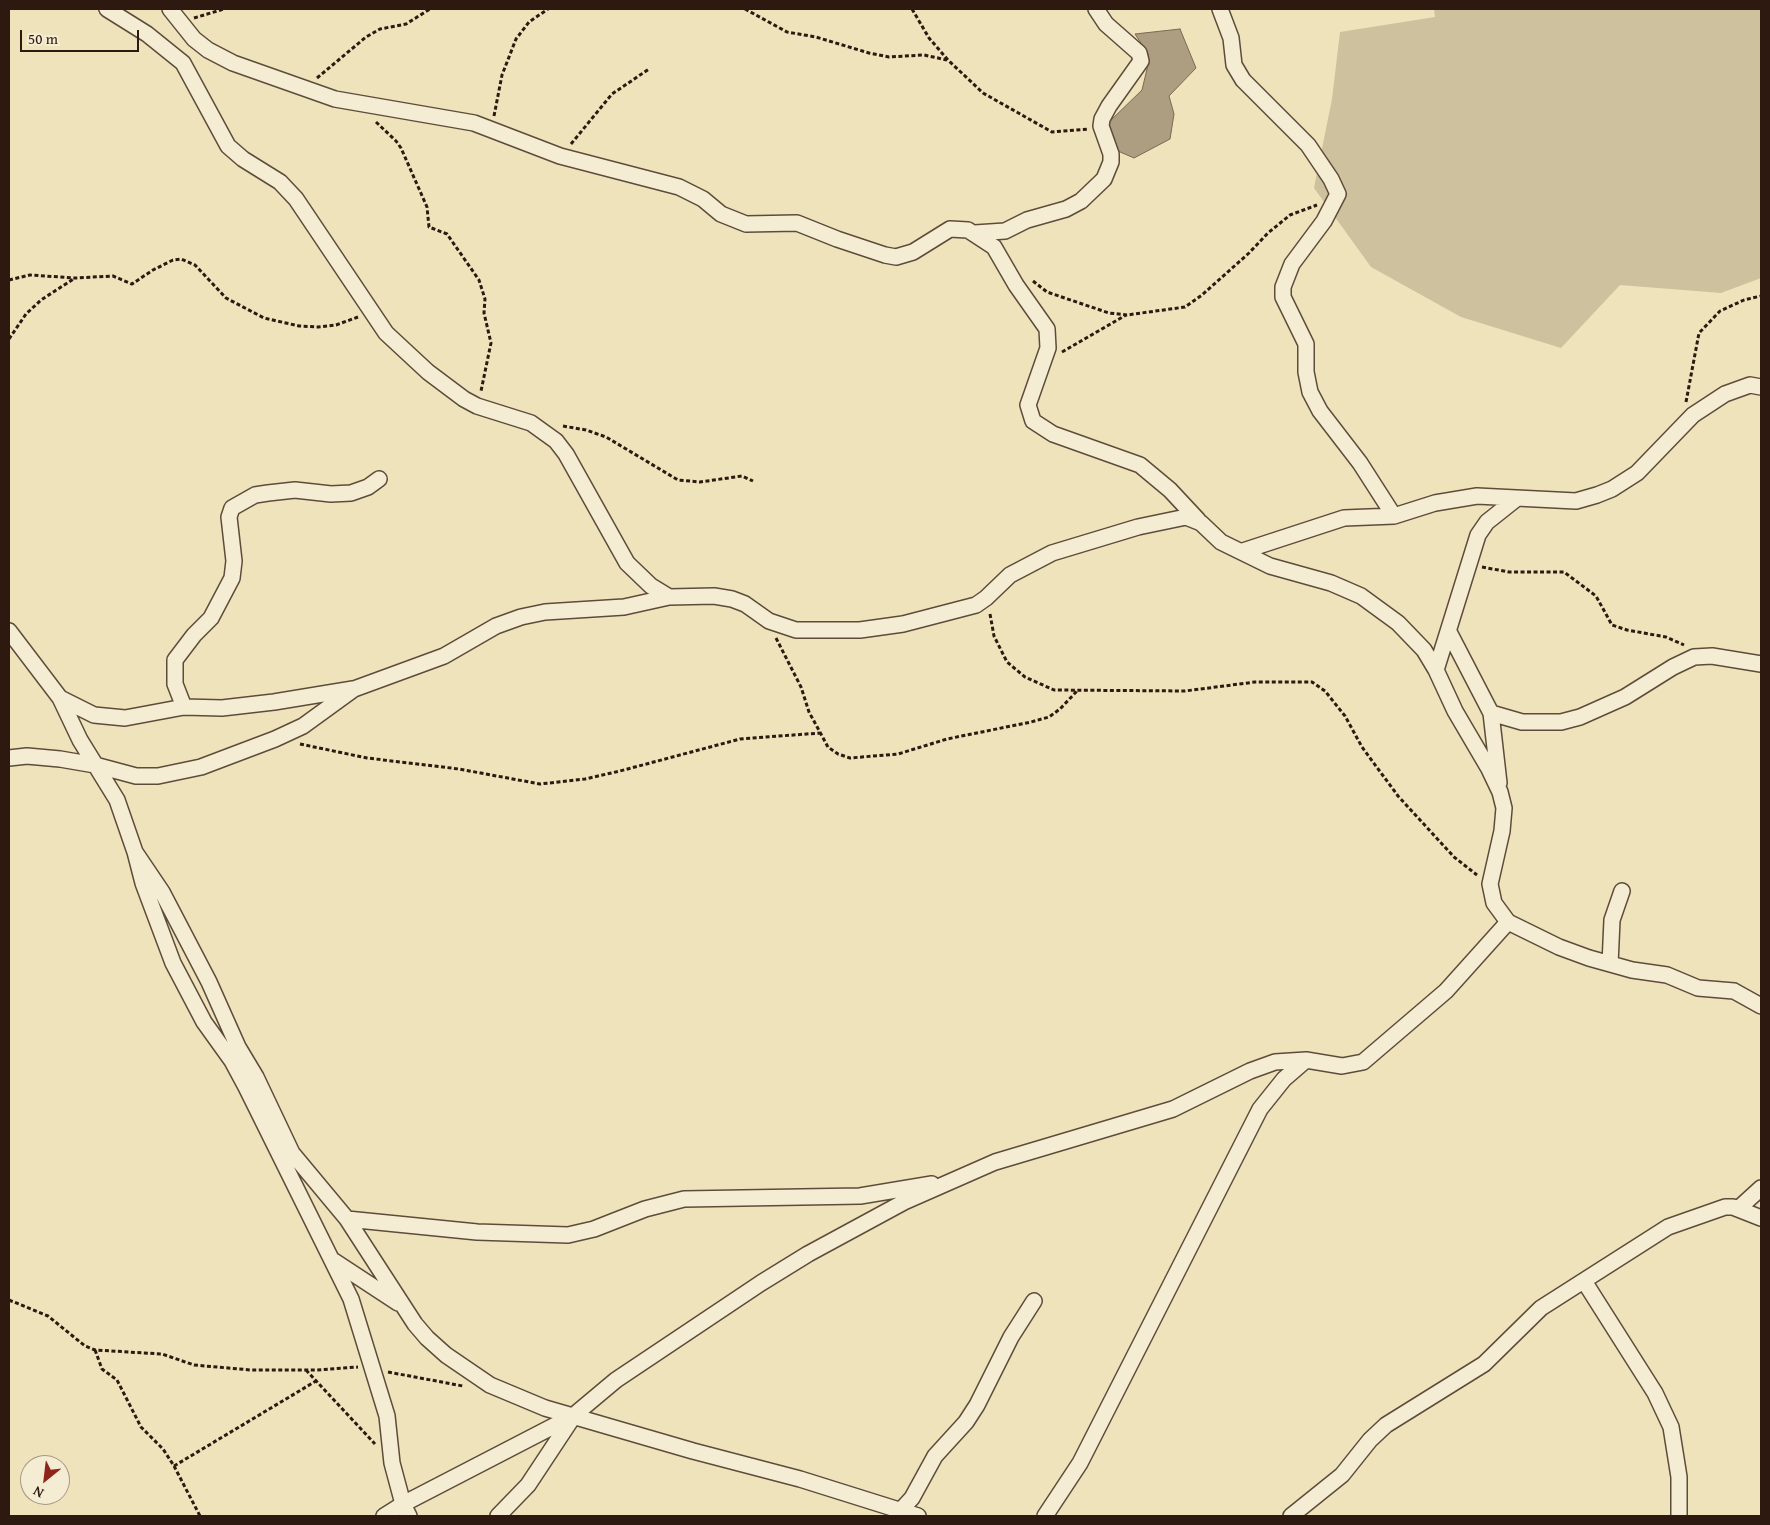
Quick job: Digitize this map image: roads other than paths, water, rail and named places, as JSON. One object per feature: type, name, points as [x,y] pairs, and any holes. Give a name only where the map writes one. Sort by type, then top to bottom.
[{"type":"street","points":[[107,9],[153,39],[183,63],[228,146],[243,159],[280,182],[296,199],[371,313],[386,333],[403,350],[455,392],[477,406],[531,423],[556,441],[566,454],[627,563],[651,586],[669,597]]},
{"type":"street","points":[[170,9],[179,24],[200,44],[221,57],[335,99],[455,119],[492,130],[560,156],[679,187],[703,198],[721,214],[739,222],[756,225],[797,223],[885,256],[904,255],[950,229],[964,228],[975,233],[994,247],[1016,285],[1044,324],[1049,340],[1044,363],[1028,401],[1028,410],[1033,421],[1053,434],[1140,465],[1170,490],[1221,542],[1243,551],[1270,566],[1331,584],[1361,596],[1398,623],[1424,650],[1436,670],[1454,711],[1490,769],[1500,792]]},
{"type":"street","points":[[975,233],[1005,231],[1027,220],[1066,209],[1081,201],[1104,179],[1111,162],[1111,154],[1102,126],[1102,119],[1141,61],[1139,53],[1106,24],[1096,9]]},
{"type":"street","points":[[1220,9],[1231,38],[1234,65],[1243,80],[1308,146],[1331,179],[1338,194],[1336,202],[1292,264],[1283,286],[1283,297],[1306,344],[1306,372],[1310,392],[1320,411],[1360,462],[1394,516]]},
{"type":"street","points":[[1243,551],[1344,518],[1394,516],[1436,502],[1478,496],[1576,501],[1612,489],[1637,473],[1693,415],[1725,394],[1750,385],[1761,387]]},
{"type":"street","points":[[184,707],[175,684],[175,660],[194,635],[211,618],[232,578],[234,561],[229,517],[232,508],[254,495],[295,490],[330,494],[351,493],[368,487],[379,480]]},
{"type":"street","points":[[1436,670],[1478,535],[1487,522],[1516,499]]},
{"type":"street","points":[[60,698],[80,709],[108,717],[125,718],[184,707],[222,708],[354,689],[444,656],[496,626],[521,617],[546,612],[624,607],[669,597],[714,596],[732,599],[745,604],[769,621],[796,630],[860,630],[936,616],[976,605],[1010,575],[1052,553],[1167,520],[1186,517],[1201,523]]},
{"type":"street","points":[[9,631],[60,698],[80,740],[117,800],[136,852],[143,883],[173,963],[204,1022],[239,1074],[351,1299],[387,1416],[392,1463],[406,1510]]},
{"type":"street","points":[[1449,632],[1491,713],[1500,792],[1504,808],[1502,830],[1490,884],[1494,903],[1508,922],[1559,947],[1610,964],[1632,970],[1667,975],[1698,988],[1734,991],[1761,1006]]},
{"type":"street","points":[[1491,713],[1522,722],[1545,724],[1580,717],[1625,697],[1685,660],[1702,656],[1761,664]]},
{"type":"street","points":[[9,758],[35,757],[95,765],[136,776],[158,776],[201,767],[275,739],[322,714],[354,689]]},
{"type":"street","points":[[136,852],[162,892],[209,982],[238,1047],[256,1077],[286,1142],[346,1220],[402,1305],[427,1338],[446,1355],[490,1385],[545,1408],[800,1479],[918,1516]]},
{"type":"street","points":[[1610,964],[1612,920],[1622,891]]},
{"type":"street","points":[[384,1516],[406,1510],[573,1416],[616,1380],[761,1283],[849,1230],[904,1202],[995,1162],[1173,1109],[1250,1071],[1275,1062],[1306,1060],[1342,1066],[1363,1062],[1451,986],[1508,922]]},
{"type":"street","points":[[1045,1516],[1080,1463],[1260,1109],[1284,1079],[1306,1060]]},
{"type":"street","points":[[346,1220],[468,1232],[568,1235],[594,1229],[645,1208],[684,1199],[860,1196],[954,1180]]},
{"type":"street","points":[[1738,1209],[1761,1188]]},
{"type":"street","points":[[1291,1516],[1342,1476],[1370,1440],[1386,1425],[1477,1368],[1508,1342],[1532,1315],[1668,1227],[1718,1208],[1738,1209],[1761,1218]]},
{"type":"street","points":[[333,1260],[402,1305]]},
{"type":"street","points":[[1584,1281],[1655,1393],[1671,1427],[1679,1476],[1679,1516]]},
{"type":"street","points":[[901,1510],[912,1498],[935,1456],[966,1422],[977,1406],[1011,1337],[1034,1301]]},
{"type":"street","points":[[498,1516],[528,1485],[573,1416]]}]
